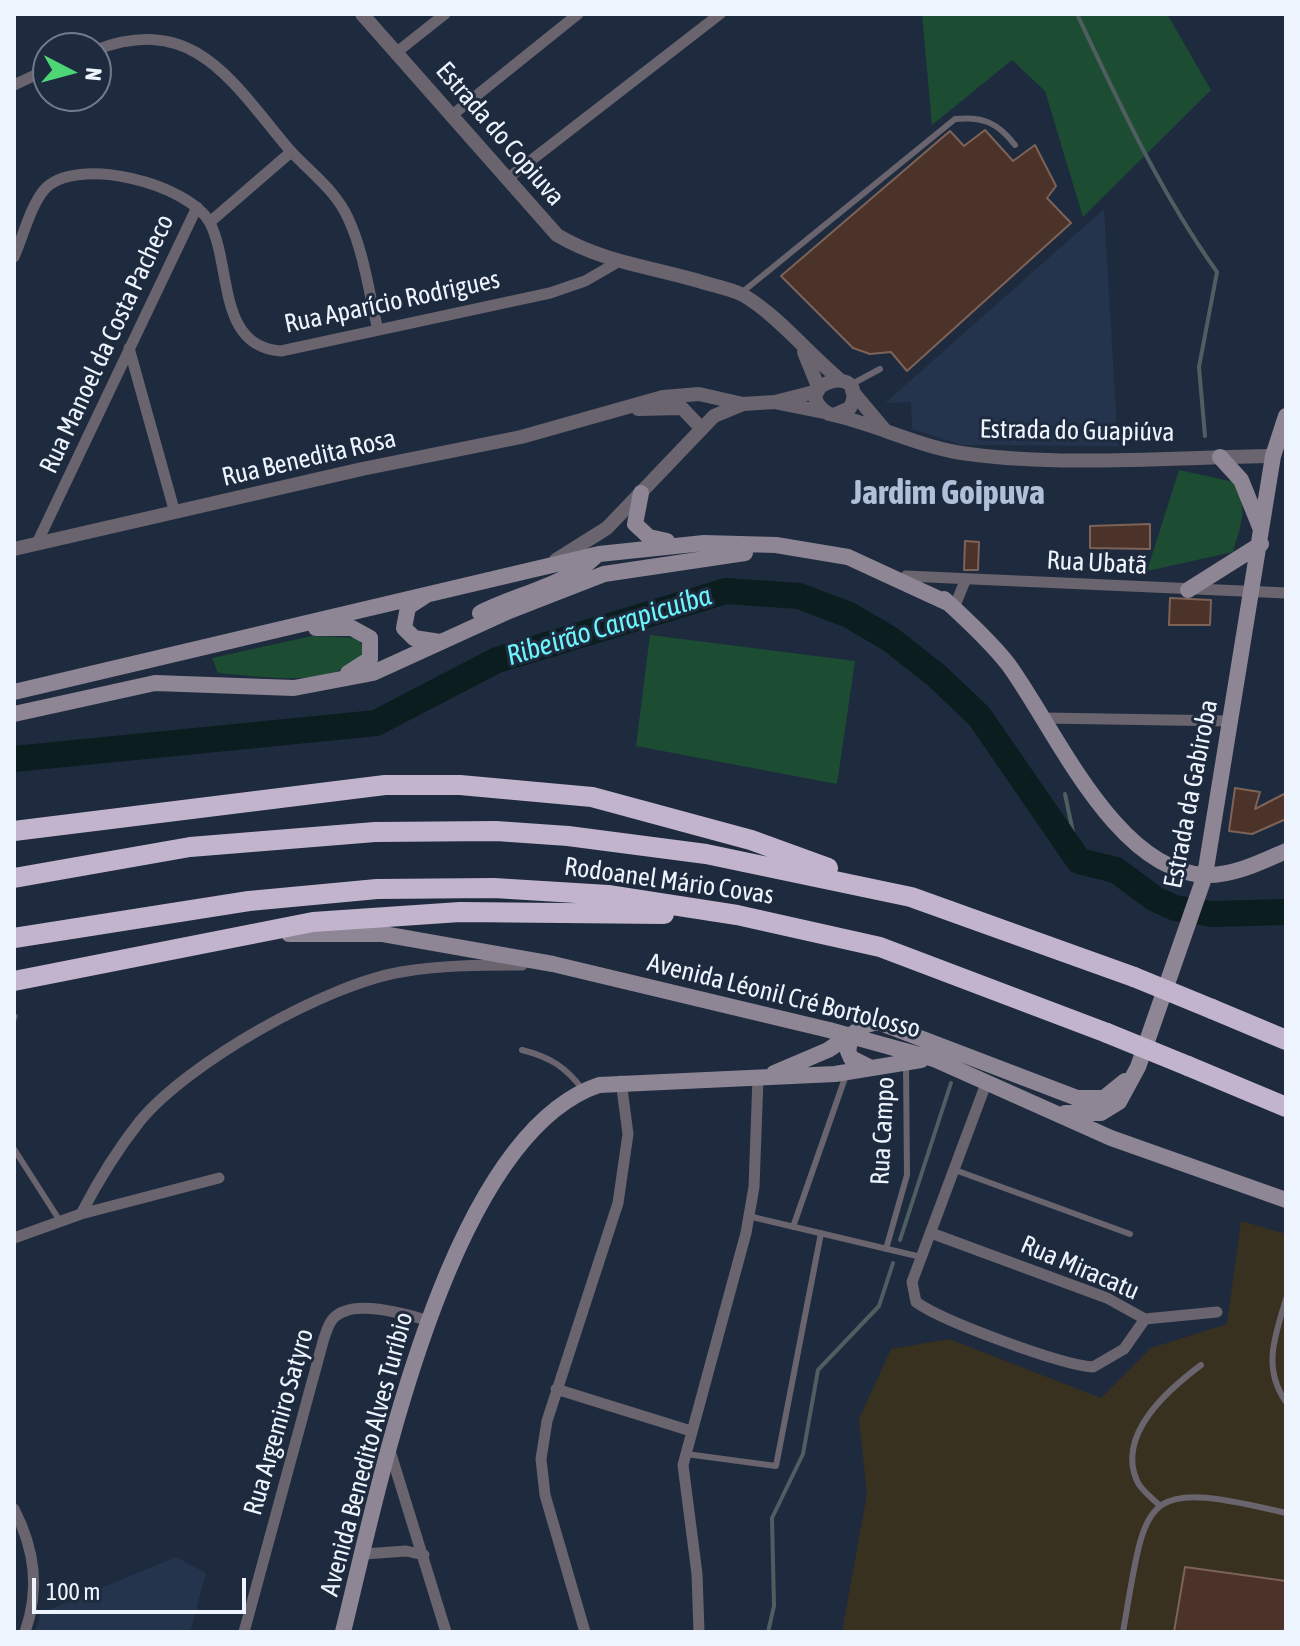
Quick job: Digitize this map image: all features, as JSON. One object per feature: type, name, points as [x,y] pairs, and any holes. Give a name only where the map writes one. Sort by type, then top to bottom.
[{"type":"highway","points":[[14,831],[385,785],[460,785],[592,797],[751,840],[911,897]]},
{"type":"highway","name":"Rodoanel Mário Covas","points":[[14,878],[190,847],[375,832],[496,831],[568,836],[706,854],[911,897],[1134,977],[1286,1040]]},
{"type":"highway","name":"Rodoanel Mário Covas","points":[[14,938],[249,901],[377,889],[546,890],[608,895],[737,915],[880,947],[1107,1033],[1286,1107]]},
{"type":"highway","points":[[14,981],[313,922],[460,912],[737,915]]},
{"type":"main road","name":"Estrada da Gabiroba","points":[[1052,1112],[1091,1115],[1110,1109],[1119,1102],[1138,1067],[1205,875],[1252,593],[1286,416]]},
{"type":"main road","points":[[1188,590],[1262,539],[1241,480],[1220,457]]},
{"type":"main road","points":[[639,495],[634,515],[640,531],[659,541],[776,545],[848,557],[952,606]]},
{"type":"main road","points":[[14,692],[599,554],[704,543]]},
{"type":"main road","points":[[14,714],[155,683],[294,688],[325,684],[373,673],[604,574],[740,553],[826,554]]},
{"type":"main road","points":[[442,641],[463,622],[517,594],[568,577],[599,554]]},
{"type":"main road","points":[[883,571],[906,576],[938,593],[1006,662],[1096,800],[1121,832],[1153,857],[1205,875],[1248,867],[1286,851]]},
{"type":"main road","points":[[433,591],[408,607],[403,622],[408,636],[442,641]]},
{"type":"main road","points":[[294,628],[352,628],[370,638],[372,648],[367,663],[325,684]]},
{"type":"main road","name":"Avenida Léonil Cré Bortolosso","points":[[248,937],[339,931],[383,934],[553,964],[851,1037],[934,1059],[1155,1155],[1286,1200]]},
{"type":"main road","name":"Avenida Benedito Alves Turíbio","points":[[761,1078],[851,1037],[866,1025],[891,1025],[1077,1098],[1092,1100],[1114,1093],[1138,1067]]},
{"type":"main road","points":[[851,1037],[848,1051],[851,1058],[869,1067]]},
{"type":"main road","name":"Avenida Benedito Alves Turíbio","points":[[343,1632],[427,1320],[462,1241],[500,1172],[519,1145],[583,1090],[621,1081],[761,1078],[847,1072],[934,1059]]},
{"type":"street","name":"Estrada do Copiuva","points":[[362,14],[557,235],[579,248],[618,262]]},
{"type":"street","points":[[397,52],[445,14]]},
{"type":"street","points":[[451,116],[578,14]]},
{"type":"street","points":[[507,179],[720,14]]},
{"type":"street","points":[[112,45],[134,39],[160,40],[200,51],[219,66],[291,152],[333,194],[348,218],[378,330]]},
{"type":"street","points":[[210,222],[291,152]]},
{"type":"street","name":"Rua Aparício Rodrigues","points":[[14,257],[44,189],[73,174],[100,174],[159,185],[197,207],[210,222],[239,329],[249,343],[264,350],[281,351],[550,293],[585,281],[618,262]]},
{"type":"street","name":"Rua Manoel da Costa Pacheco","points":[[37,543],[197,207]]},
{"type":"street","points":[[618,262],[740,294],[768,312],[802,348],[847,385],[884,430]]},
{"type":"street","points":[[129,348],[175,513]]},
{"type":"street","points":[[802,348],[818,390],[817,399],[829,413],[850,408],[847,385]]},
{"type":"street","points":[[818,390],[827,381],[847,385]]},
{"type":"street","name":"Rua Benedita Rosa","points":[[14,549],[521,437],[614,410],[686,394],[743,404],[775,402],[818,390]]},
{"type":"street","name":"Rua Benedita Rosa","points":[[775,402],[829,413]]},
{"type":"street","name":"Rua Benedita Rosa","points":[[614,410],[682,408],[701,428],[714,416],[743,404]]},
{"type":"street","name":"Estrada do Guapiúva","points":[[829,413],[917,443],[972,455],[1280,456]]},
{"type":"street","points":[[535,571],[587,543],[639,495],[701,428]]},
{"type":"street","points":[[599,554],[639,495]]},
{"type":"street","name":"Rua Ubatã","points":[[906,576],[1286,593]]},
{"type":"street","points":[[952,606],[965,581]]},
{"type":"street","points":[[1044,718],[1231,721]]},
{"type":"street","points":[[81,1214],[96,1185],[141,1119],[186,1078],[290,1014],[357,984],[399,973],[460,965],[553,964]]},
{"type":"street","points":[[699,1632],[697,1574],[684,1490],[685,1454],[754,1187],[761,1078]]},
{"type":"street","points":[[585,1632],[545,1495],[541,1459],[556,1389],[608,1243],[626,1166],[628,1134],[621,1081]]},
{"type":"street","points":[[987,1081],[921,1257],[911,1290],[916,1302],[923,1308],[1076,1365],[1093,1367],[1103,1364],[1124,1349],[1145,1319]]},
{"type":"street","points":[[14,1238],[81,1214],[219,1178]]},
{"type":"street","name":"Rua Miracatu","points":[[931,1233],[1107,1298],[1145,1319],[1217,1312]]},
{"type":"street","name":"Rua Argemiro Satyro","points":[[244,1632],[324,1338],[332,1319],[359,1309],[427,1320]]},
{"type":"street","points":[[556,1389],[691,1431]]},
{"type":"street","points":[[390,1451],[446,1632]]},
{"type":"street","points":[[14,1509],[33,1562],[36,1583],[25,1632]]},
{"type":"street","points":[[364,1554],[406,1551],[424,1555]]},
{"type":"lane","points":[[740,294],[955,119],[976,117],[1000,127],[1015,145]]},
{"type":"lane","points":[[847,385],[880,369]]},
{"type":"lane","points":[[522,1050],[557,1062],[571,1073],[583,1090]]},
{"type":"lane","name":"Rua Campo","points":[[886,1249],[907,1175],[906,1061]]},
{"type":"lane","name":"Rua Campo","points":[[793,1227],[847,1072]]},
{"type":"lane","points":[[14,1149],[60,1221]]},
{"type":"lane","points":[[955,1170],[1130,1234]]},
{"type":"lane","points":[[748,1216],[921,1257]]},
{"type":"lane","points":[[685,1454],[776,1466],[821,1233]]},
{"type":"lane","points":[[1286,1299],[1270,1359],[1274,1381],[1286,1402]]},
{"type":"lane","points":[[1158,1504],[1137,1482],[1134,1458],[1139,1431],[1163,1393],[1201,1365]]},
{"type":"lane","points":[[1123,1632],[1137,1548],[1147,1518],[1158,1504],[1171,1498],[1211,1497],[1286,1513]]},
{"type":"shaded area","points":[[1104,209],[1118,446],[962,445],[912,429],[911,402],[885,403]]},
{"type":"shaded area","points":[[1241,1221],[1286,1234],[1286,1632],[842,1632],[867,1494],[859,1419],[891,1349],[949,1339],[1101,1398],[1151,1348],[1227,1324]]},
{"type":"shaded area","points":[[176,1557],[206,1573],[190,1632],[35,1632],[41,1613]]},
{"type":"green space","points":[[922,14],[1167,14],[1211,90],[1083,217],[1045,91],[1012,60],[932,125]]},
{"type":"green space","points":[[1179,470],[1234,482],[1242,509],[1233,552],[1147,571]]},
{"type":"green space","points":[[650,635],[855,661],[837,784],[636,746]]},
{"type":"green space","points":[[312,636],[357,638],[364,648],[361,657],[347,667],[312,677],[273,678],[218,673],[212,658]]},
{"type":"building","points":[[985,130],[1013,161],[1035,145],[1056,186],[1047,198],[1071,223],[907,371],[891,352],[870,354],[853,348],[781,276],[950,131],[964,146]]},
{"type":"building","points":[[1150,524],[1150,549],[1090,548],[1090,526]]},
{"type":"building","points":[[965,541],[979,542],[978,570],[964,570]]},
{"type":"building","points":[[1170,598],[1211,600],[1210,625],[1169,625]]},
{"type":"building","points":[[1235,788],[1260,792],[1255,809],[1286,793],[1286,819],[1252,834],[1229,831]]},
{"type":"building","points":[[1185,1567],[1286,1581],[1286,1632],[1174,1632]]},
{"type":"waterway","points":[[1077,14],[1159,179],[1217,272],[1199,367],[1205,436]]},
{"type":"waterway","name":"Ribeirão Carapicuíba","points":[[14,759],[376,723],[497,660],[726,591],[799,596],[849,615],[890,639],[937,676],[979,716],[1079,861],[1116,870],[1155,899],[1175,908],[1212,914],[1286,912]]},
{"type":"waterway","points":[[1065,794],[1079,861]]},
{"type":"waterway","points":[[14,1021],[16,1016]]},
{"type":"waterway","points":[[900,1240],[951,1083]]},
{"type":"waterway","points":[[768,1632],[774,1606],[772,1518],[803,1454],[818,1370],[879,1306],[893,1263]]},
{"type":"district","name":"Jardim Goipuva","points":[[948,493]]}]
